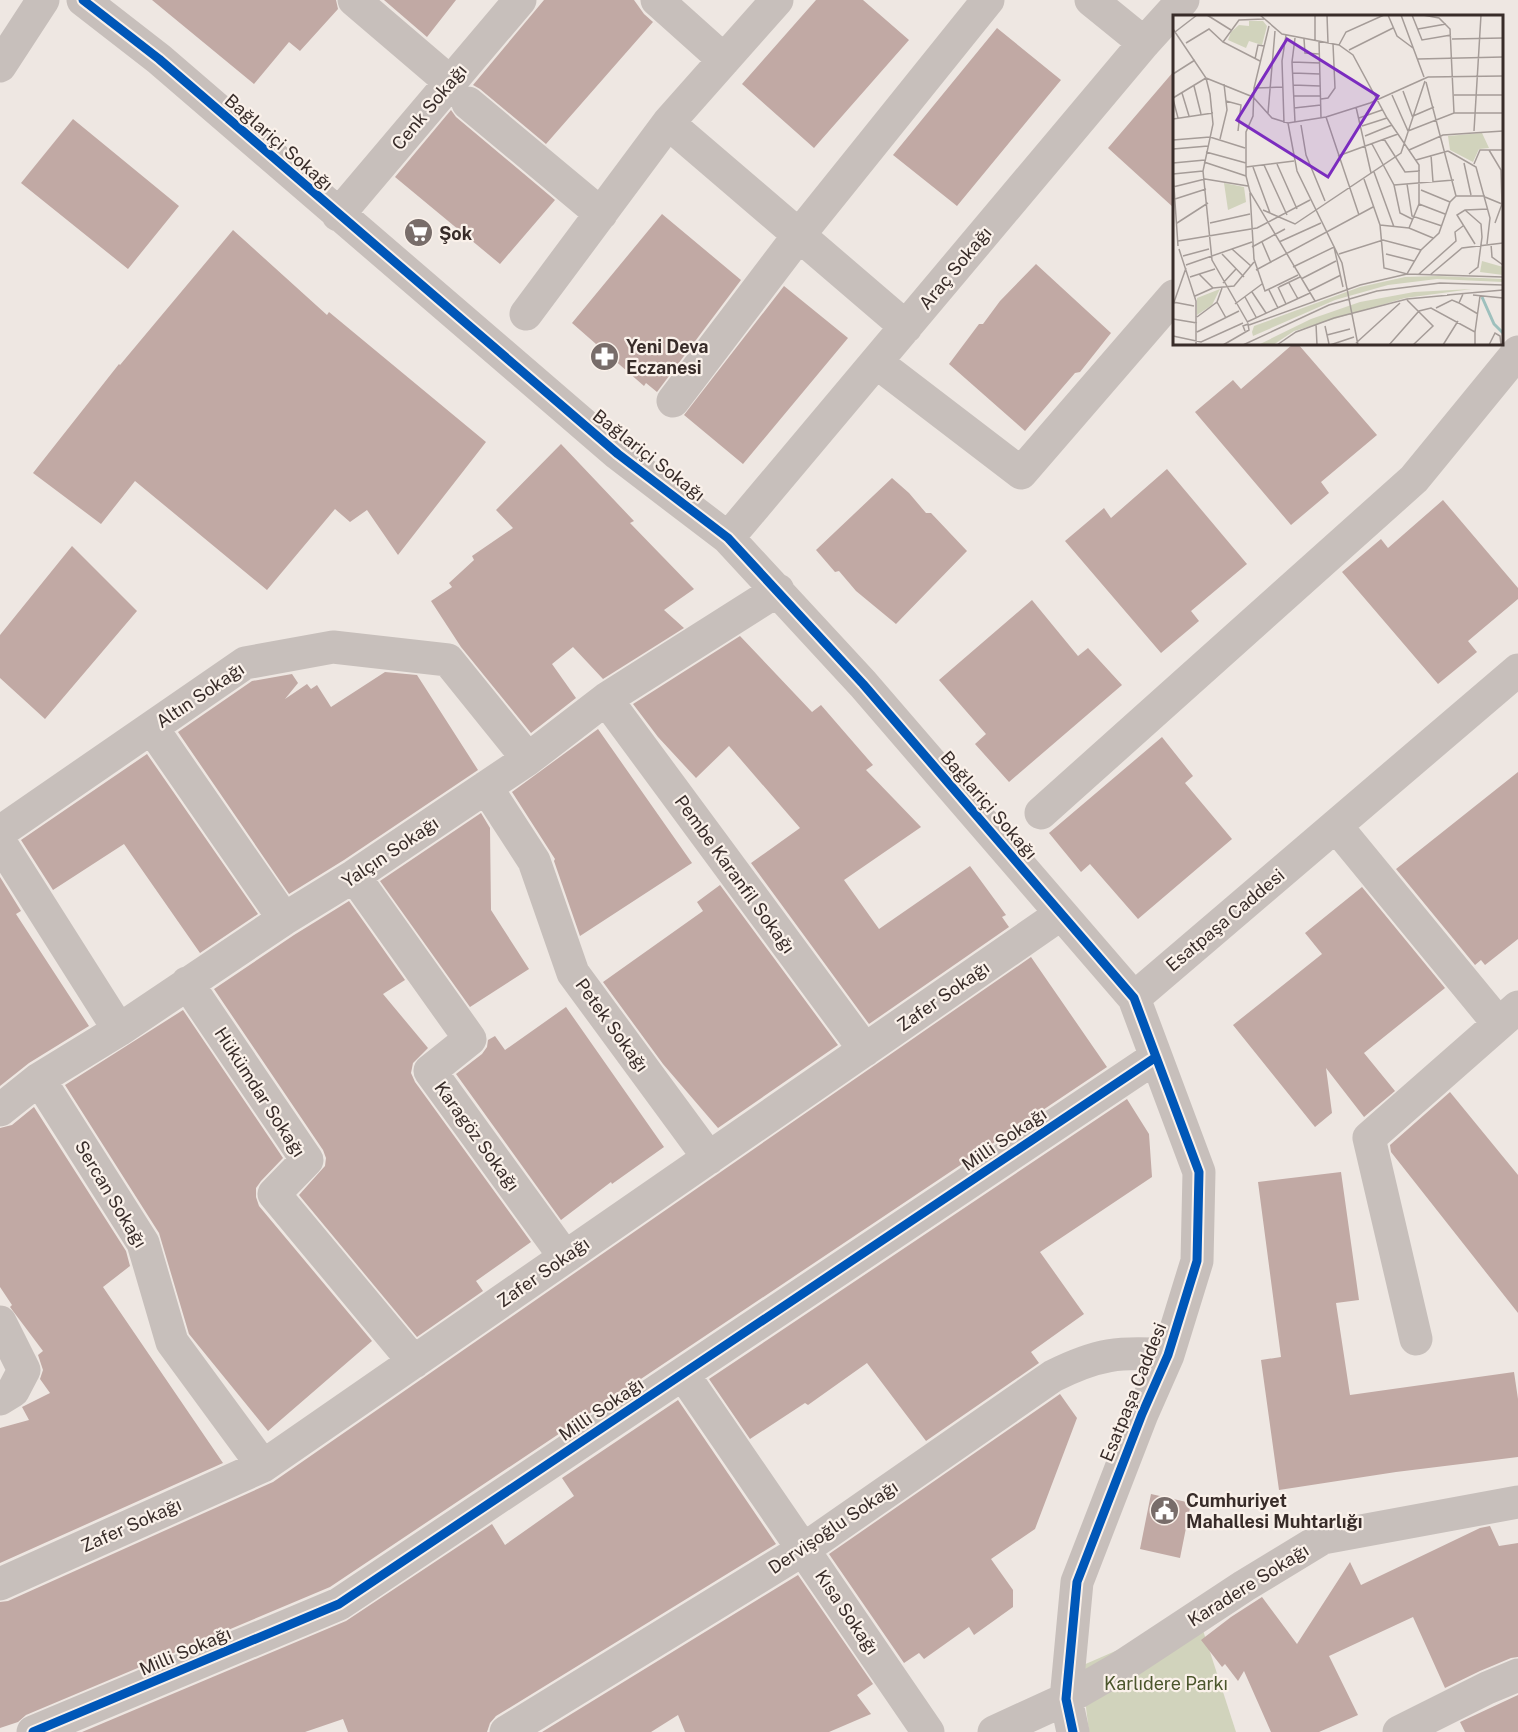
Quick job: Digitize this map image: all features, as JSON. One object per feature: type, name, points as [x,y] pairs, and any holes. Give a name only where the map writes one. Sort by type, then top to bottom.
[{"type":"street","points":[[0,66],[43,0]]},
{"type":"street","name":"Bağlariçi Sokağı","points":[[83,0],[159,59],[618,454],[728,538],[863,684],[1134,998]]},
{"type":"street","points":[[354,0],[601,214]]},
{"type":"street","name":"Cenk Sokağı","points":[[338,215],[459,92],[520,0]]},
{"type":"street","points":[[657,0],[724,60]]},
{"type":"street","points":[[526,314],[668,123],[777,0]]},
{"type":"street","points":[[673,401],[799,235],[988,0]]},
{"type":"street","points":[[1091,0],[1144,43]]},
{"type":"street","name":"Araç Sokağı","points":[[728,538],[1144,43],[1183,0]]},
{"type":"street","points":[[668,123],[906,327]]},
{"type":"street","points":[[876,362],[1021,473],[1173,297]]},
{"type":"street","points":[[1041,813],[1414,479],[1518,352]]},
{"type":"street","name":"Yalçın Sokağı","points":[[0,1110],[39,1079],[119,1030],[528,759],[606,699],[778,590]]},
{"type":"street","name":"Altın Sokağı","points":[[0,832],[245,663],[333,647],[448,660],[528,759]]},
{"type":"street","name":"Esatpaşa Caddesi","points":[[1073,1732],[1066,1699],[1077,1582],[1142,1414],[1168,1355],[1197,1261],[1199,1172],[1134,998],[1518,670]]},
{"type":"street","name":"Pembe Karanfil Sokağı","points":[[606,699],[865,1050]]},
{"type":"street","points":[[152,728],[284,919]]},
{"type":"street","name":"Petek Sokağı","points":[[486,787],[534,861],[573,973],[709,1158]]},
{"type":"street","points":[[1336,826],[1508,1015],[1369,1138],[1416,1339]]},
{"type":"street","points":[[0,842],[119,1030]]},
{"type":"street","name":"Karagöz Sokağı","points":[[354,876],[470,1039],[430,1071],[565,1257]]},
{"type":"street","name":"Zafer Sokağı","points":[[0,1584],[263,1466],[1061,914]]},
{"type":"street","name":"Hükümdar Sokağı","points":[[187,983],[307,1160],[274,1194],[414,1362]]},
{"type":"street","name":"Milli Sokağı","points":[[33,1732],[339,1604],[1156,1057]]},
{"type":"street","name":"Sercan Sokağı","points":[[39,1079],[143,1242],[172,1342],[263,1466]]},
{"type":"street","points":[[0,1322],[24,1370],[13,1391],[0,1399]]},
{"type":"street","name":"Dervişoğlu Sokağı","points":[[506,1732],[804,1549],[1053,1376],[1081,1362],[1109,1354],[1136,1352],[1168,1355]]},
{"type":"street","name":"Kısa Sokağı","points":[[683,1374],[928,1732]]},
{"type":"street","name":"Karadere Sokağı","points":[[994,1732],[1066,1699],[1118,1669],[1244,1586],[1323,1538],[1518,1502]]},
{"type":"street","points":[[1400,1732],[1518,1675]]},
{"type":"green space","name":"Karlıdere Parkı","points":[[1198,1615],[1236,1732],[1089,1732],[1081,1666]]},
{"type":"building","points":[[152,0],[336,0],[338,9],[300,51],[289,42],[254,84]]},
{"type":"building","points":[[384,0],[456,0],[427,37]]},
{"type":"building","points":[[544,0],[634,0],[653,22],[546,144],[473,85]]},
{"type":"building","points":[[816,0],[863,0],[909,40],[814,148],[742,84]]},
{"type":"building","points":[[997,28],[1061,80],[957,206],[893,155]]},
{"type":"building","points":[[1173,72],[1173,207],[1108,148]]},
{"type":"building","points":[[451,110],[456,117],[555,200],[500,264],[395,177]]},
{"type":"building","points":[[73,119],[179,206],[128,269],[21,183]]},
{"type":"building","points":[[662,214],[741,280],[657,392],[646,383],[644,386],[572,323]]},
{"type":"building","points":[[233,230],[327,315],[329,312],[486,442],[398,555],[367,510],[350,522],[335,509],[267,590],[135,481],[101,524],[33,473],[119,364]]},
{"type":"building","points":[[1036,264],[1111,333],[1080,372],[1075,373],[1025,431],[949,364],[979,324],[983,324],[1000,301]]},
{"type":"building","points":[[784,286],[848,338],[743,464],[684,415]]},
{"type":"building","points":[[1292,345],[1299,345],[1377,435],[1321,482],[1329,493],[1291,525],[1195,412],[1233,380],[1241,389]]},
{"type":"building","points":[[561,444],[634,521],[630,523],[694,589],[664,610],[684,628],[603,679],[573,647],[552,664],[576,698],[531,733],[461,647],[431,601],[452,587],[449,583],[474,560],[472,556],[513,528],[496,510]]},
{"type":"building","points":[[1167,469],[1247,564],[1191,611],[1199,621],[1161,653],[1065,541],[1104,508],[1111,518]]},
{"type":"building","points":[[892,478],[926,513],[931,513],[967,551],[896,624],[856,591],[839,571],[835,572],[816,550]]},
{"type":"building","points":[[1443,500],[1518,588],[1518,599],[1468,641],[1477,652],[1438,684],[1342,572],[1381,539],[1388,548]]},
{"type":"building","points":[[72,546],[137,611],[45,719],[0,678],[0,635]]},
{"type":"building","points":[[1032,600],[1078,656],[1088,648],[1122,685],[1009,782],[975,744],[986,734],[939,680]]},
{"type":"building","points":[[740,636],[812,712],[821,705],[873,765],[866,770],[921,827],[844,880],[879,929],[970,866],[1006,915],[1002,917],[1009,927],[869,1024],[751,863],[800,828],[729,746],[696,778],[658,737],[633,704]]},
{"type":"building","points":[[385,672],[417,675],[478,770],[289,894],[178,732],[252,681],[292,674],[298,683],[285,699],[307,684],[311,689],[317,685],[331,707]]},
{"type":"building","points":[[598,729],[692,863],[580,936],[555,859],[512,792]]},
{"type":"building","points":[[1162,737],[1193,776],[1185,783],[1232,839],[1138,919],[1090,864],[1081,872],[1049,833]]},
{"type":"building","points":[[147,754],[258,914],[200,953],[124,844],[53,890],[21,840]]},
{"type":"building","points":[[1518,772],[1518,939],[1485,965],[1481,960],[1475,965],[1396,869]]},
{"type":"building","points":[[481,813],[490,828],[491,910],[529,969],[470,1007],[380,881]]},
{"type":"building","points":[[0,877],[21,911],[16,914],[89,1026],[29,1063],[0,1086]]},
{"type":"building","points":[[720,885],[838,1045],[718,1128],[663,1064],[603,982],[703,911],[697,902]]},
{"type":"building","points":[[1362,887],[1445,988],[1364,1053],[1395,1091],[1364,1117],[1326,1068],[1332,1113],[1315,1127],[1233,1025],[1322,954],[1305,933]]},
{"type":"building","points":[[349,901],[405,980],[383,994],[428,1048],[413,1063],[411,1073],[415,1082],[531,1242],[476,1281],[483,1291],[417,1337],[299,1195],[325,1166],[326,1158],[323,1150],[214,989]]},
{"type":"building","points":[[1031,957],[1107,1067],[330,1587],[0,1728],[0,1602],[8,1601],[273,1482]]},
{"type":"building","points":[[566,1007],[664,1147],[612,1184],[611,1182],[561,1220],[456,1074],[482,1054],[487,1047],[488,1040],[495,1036],[505,1050]]},
{"type":"building","points":[[183,1010],[283,1158],[256,1188],[259,1206],[372,1341],[268,1431],[189,1334],[159,1233],[65,1085]]},
{"type":"building","points":[[1450,1092],[1518,1175],[1518,1313],[1391,1152],[1390,1145]]},
{"type":"building","points":[[1127,1099],[1149,1134],[1152,1177],[1040,1252],[1084,1314],[1031,1352],[1039,1363],[926,1441],[867,1363],[808,1405],[805,1403],[750,1439],[709,1379]]},
{"type":"building","points":[[34,1107],[126,1251],[130,1266],[103,1287],[223,1463],[0,1563],[0,1428],[29,1420],[22,1407],[50,1393],[40,1379],[43,1370],[38,1355],[43,1351],[10,1307],[12,1305],[0,1287],[0,1128],[12,1125]]},
{"type":"building","points":[[1341,1172],[1359,1300],[1336,1303],[1350,1395],[1514,1372],[1518,1399],[1518,1457],[1396,1472],[1279,1490],[1261,1360],[1281,1357],[1258,1182]]},
{"type":"building","points":[[1060,1394],[1077,1418],[1035,1529],[991,1559],[1013,1590],[1013,1607],[974,1635],[969,1627],[924,1659],[919,1653],[904,1663],[829,1554]]},
{"type":"building","points":[[678,1400],[776,1544],[496,1716],[487,1732],[348,1732],[343,1719],[305,1732],[82,1732],[346,1621],[492,1524],[505,1545],[574,1496],[562,1478]]},
{"type":"building","points":[[1151,1494],[1191,1503],[1180,1558],[1140,1549]]},
{"type":"building","points":[[1490,1526],[1499,1546],[1518,1543],[1518,1657],[1480,1671],[1445,1688],[1413,1617],[1329,1656],[1358,1715],[1319,1732],[1271,1732],[1244,1671],[1238,1681],[1225,1664],[1222,1667],[1201,1640],[1262,1597],[1297,1644],[1350,1562],[1361,1585],[1480,1528]]},
{"type":"building","points":[[798,1575],[873,1684],[857,1695],[871,1714],[829,1732],[685,1732],[678,1715],[651,1732],[542,1732]]},
{"type":"building","points":[[1518,1695],[1518,1732],[1465,1732],[1460,1722]]},
{"type":"cycle path","points":[[83,0],[159,59],[618,454],[728,538],[863,684],[1134,998],[1199,1172],[1197,1261],[1168,1355],[1142,1414],[1077,1582],[1066,1699],[1073,1732]]},
{"type":"cycle path","points":[[33,1732],[339,1604],[1156,1057]]},
{"type":"place","name":"Şok","points":[[418,233]]},
{"type":"place","name":"Yeni Deva Eczanesi","points":[[605,356]]},
{"type":"place","name":"Cumhuriyet Mahallesi Muhtarlığı","points":[[1165,1510]]}]
